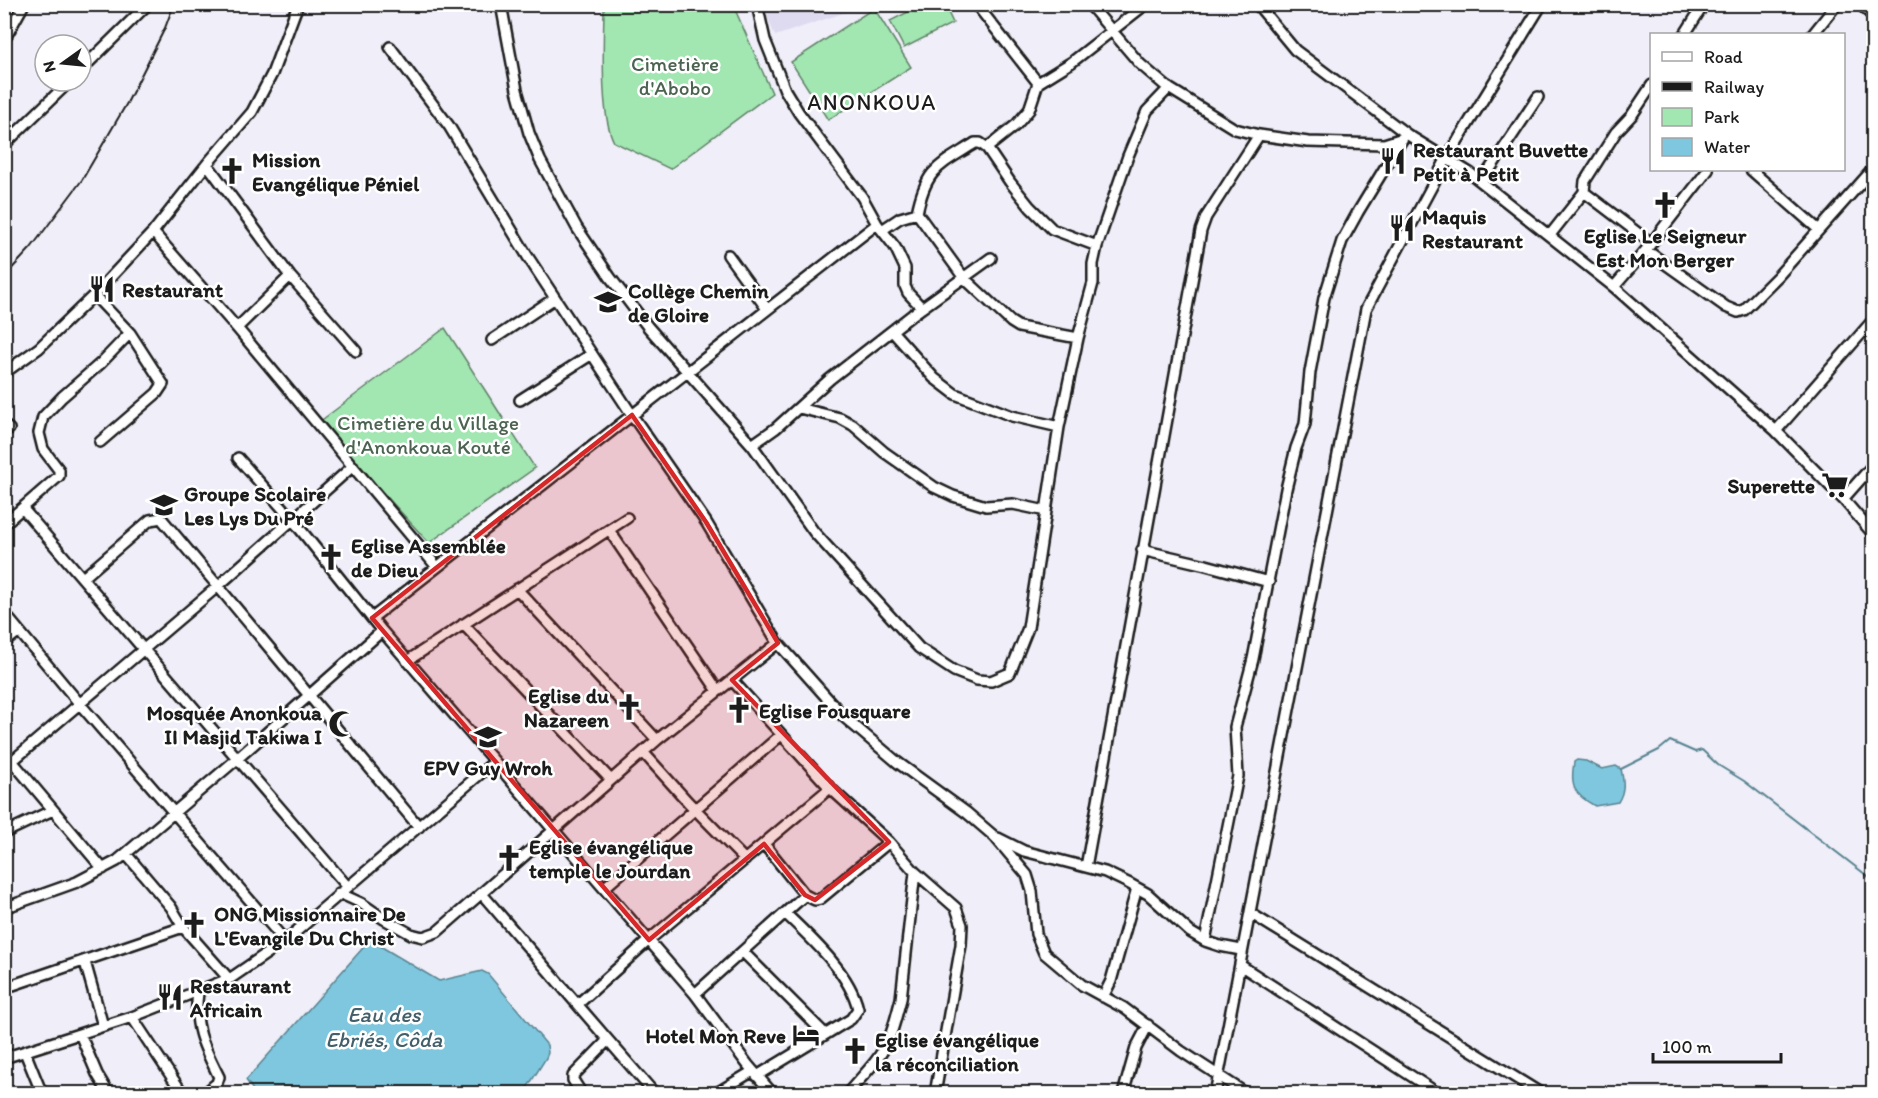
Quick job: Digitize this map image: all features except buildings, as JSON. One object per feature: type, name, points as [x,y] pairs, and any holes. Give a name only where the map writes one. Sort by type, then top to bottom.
[{"type":"street","points":[[4,40],[24,4]]},
{"type":"street","points":[[93,58],[148,4]]},
{"type":"street","points":[[4,373],[39,348],[94,295],[153,232],[258,104],[272,74],[298,4]]},
{"type":"street","points":[[501,4],[517,90],[529,133],[540,160],[595,255],[648,327],[752,445],[814,532],[919,648],[954,671],[977,680],[991,681],[1010,673],[1028,628],[1059,426],[1078,338],[1093,283],[1093,264],[1097,246],[1128,156],[1147,111],[1170,88]]},
{"type":"street","points":[[757,4],[765,40],[785,90],[799,113],[862,197],[902,260],[908,293],[922,308]]},
{"type":"street","points":[[976,4],[1038,83]]},
{"type":"street","points":[[1089,4],[1140,64],[1170,88],[1234,129],[1308,142],[1384,144],[1405,137]]},
{"type":"street","points":[[987,148],[1016,125],[1029,110],[1038,83],[1072,62],[1146,4]]},
{"type":"street","points":[[1257,4],[1294,50],[1405,137],[1447,158],[1482,181],[1614,287],[1776,431],[1843,499],[1874,535]]},
{"type":"street","points":[[1215,1094],[1366,309],[1447,158],[1542,4]]},
{"type":"street","points":[[1686,33],[1704,4]]},
{"type":"street","points":[[1814,33],[1836,4]]},
{"type":"street","points":[[1860,4],[1874,17]]},
{"type":"street","points":[[390,47],[449,126],[528,257],[706,522],[778,643],[844,717],[897,762],[967,813],[995,837],[1027,875],[1032,891],[1036,934],[1044,952],[1082,985],[1124,1008],[1181,1051],[1247,1094]]},
{"type":"street","points":[[1550,235],[1584,192],[1585,181],[1591,171],[1616,132],[1632,115],[1650,89]]},
{"type":"street","points":[[4,145],[58,93]]},
{"type":"street","points":[[1482,181],[1538,97]]},
{"type":"street","points":[[1086,867],[1201,231],[1206,217],[1259,135]]},
{"type":"street","points":[[1205,941],[1238,776],[1235,727],[1253,659],[1286,489],[1296,448],[1305,424],[1310,372],[1324,298],[1342,241],[1405,137]]},
{"type":"street","points":[[1078,338],[1019,327],[1011,322],[964,278],[917,213],[920,199],[931,173],[975,143],[980,143],[987,148],[1017,190],[1052,229],[1097,246]]},
{"type":"street","points":[[207,164],[290,276],[356,351]]},
{"type":"street","points":[[1584,192],[1649,247],[1726,307],[1738,312],[1744,310],[1778,276],[1874,168]]},
{"type":"street","points":[[1614,287],[1649,247],[1707,171]]},
{"type":"street","points":[[1752,171],[1819,230]]},
{"type":"street","points":[[372,618],[767,309],[880,227],[917,213]]},
{"type":"street","points":[[153,232],[237,328],[437,567]]},
{"type":"street","points":[[728,255],[767,309]]},
{"type":"street","points":[[752,445],[776,429],[818,388],[922,308],[992,258]]},
{"type":"street","points":[[237,328],[290,276]]},
{"type":"street","points":[[94,295],[130,333],[163,384],[157,393],[100,442]]},
{"type":"street","points":[[492,340],[555,298]]},
{"type":"street","points":[[1776,431],[1874,319]]},
{"type":"street","points":[[892,331],[934,378],[955,394],[1012,416],[1059,426]]},
{"type":"street","points":[[4,524],[59,476],[59,470],[43,449],[39,433],[43,417],[130,333]]},
{"type":"street","points":[[520,400],[592,354]]},
{"type":"street","points":[[799,408],[840,417],[934,487],[953,496],[986,506],[1013,504],[1046,511]]},
{"type":"street","points":[[238,458],[292,519],[407,661],[649,940],[773,1094]]},
{"type":"street","points":[[1843,499],[1874,464]]},
{"type":"street","points":[[103,869],[53,810],[8,765],[218,587],[353,466]]},
{"type":"street","points":[[4,508],[13,516]]},
{"type":"street","points":[[23,509],[347,886]]},
{"type":"street","points":[[83,578],[150,520],[161,518],[419,827]]},
{"type":"street","points":[[407,661],[627,518]]},
{"type":"street","points":[[609,530],[718,691]]},
{"type":"street","points":[[1142,550],[1206,564],[1269,582]]},
{"type":"street","points":[[517,589],[657,740]]},
{"type":"street","points":[[4,613],[285,941]]},
{"type":"street","points":[[463,624],[611,780]]},
{"type":"street","points":[[4,643],[19,631]]},
{"type":"street","points":[[4,908],[77,882],[126,854],[382,631]]},
{"type":"street","points":[[339,893],[361,903],[411,934],[423,937],[437,932],[657,740],[778,643]]},
{"type":"street","points":[[732,680],[830,788],[889,842],[915,872],[956,909],[962,925],[961,945],[935,1094]]},
{"type":"street","points":[[604,888],[781,735]]},
{"type":"street","points":[[643,752],[691,806],[696,808],[745,860]]},
{"type":"street","points":[[4,1058],[132,1017],[229,979],[285,941],[494,762]]},
{"type":"street","points":[[578,1004],[649,940],[830,788]]},
{"type":"street","points":[[4,833],[30,823],[53,810]]},
{"type":"street","points":[[995,837],[1024,850],[1105,872],[1148,894],[1190,932],[1205,941],[1241,950]]},
{"type":"street","points":[[764,844],[805,895],[815,900],[820,899],[889,842]]},
{"type":"street","points":[[126,854],[171,907],[183,927],[229,979]]},
{"type":"street","points":[[847,1094],[879,1057],[889,1040],[896,1018],[901,999],[915,872]]},
{"type":"street","points":[[1103,997],[1111,981],[1137,888]]},
{"type":"street","points":[[482,894],[655,1094]]},
{"type":"street","points":[[694,994],[805,895]]},
{"type":"street","points":[[714,1094],[755,1074],[825,1034],[855,1015],[858,1009],[845,980],[819,947],[785,913]]},
{"type":"street","points":[[1250,914],[1542,1094]]},
{"type":"street","points":[[4,988],[183,927]]},
{"type":"street","points":[[742,952],[825,1034]]},
{"type":"street","points":[[85,962],[103,1026]]},
{"type":"street","points":[[1240,965],[1439,1094]]},
{"type":"street","points":[[198,993],[196,1011],[198,1027],[219,1077],[217,1083],[204,1094]]},
{"type":"street","points":[[132,1017],[183,1094]]},
{"type":"street","points":[[1123,1094],[1136,1048],[1148,1025]]},
{"type":"street","points":[[80,1034],[108,1094]]},
{"type":"street","points":[[582,1094],[573,1076],[608,1040]]},
{"type":"street","points":[[25,1052],[42,1094]]},
{"type":"street","points":[[1418,1094],[1424,1084]]},
{"type":"highlighted area","points":[[632,415],[706,522],[778,643],[732,680],[889,842],[815,900],[805,895],[764,844],[649,940],[372,618]]},
{"type":"shaded area","points":[[861,4],[861,7],[775,36],[765,5]]},
{"type":"green space","points":[[944,4],[953,23],[904,48],[890,21],[922,5]]},
{"type":"green space","name":"Cimetière d'Abobo","points":[[604,5],[733,5],[772,93],[670,169],[614,142],[609,129],[604,95]]},
{"type":"green space","points":[[874,8],[911,67],[828,120],[791,62]]},
{"type":"green space","name":"Cimetière du Village d'Anonkoua Kouté","points":[[445,328],[535,468],[429,543],[319,422]]},
{"type":"water","points":[[1586,761],[1602,769],[1616,766],[1621,769],[1623,786],[1618,802],[1595,806],[1578,793],[1572,777],[1574,762]]},
{"type":"water","name":"Eau des Ebriés, Côda","points":[[370,940],[439,981],[482,971],[488,974],[547,1045],[546,1058],[524,1093],[255,1093],[246,1080]]},
{"type":"waterway","points":[[1621,769],[1659,750],[1670,741],[1695,752],[1702,750],[1718,765],[1744,781],[1874,881]]},
{"type":"railway","points":[[4,277],[31,248],[82,180],[127,103],[165,28],[174,4]]},
{"type":"place","name":"Restaurant Buvette Petit à Petit","points":[[1393,161]]},
{"type":"place","name":"Mission Evangélique Péniel","points":[[232,171]]},
{"type":"place","name":"Eglise Le Seigneur Est Mon Berger","points":[[1665,205]]},
{"type":"place","name":"Maquis Restaurant","points":[[1402,228]]},
{"type":"place","name":"Restaurant","points":[[102,289]]},
{"type":"place","name":"Collège Chemin de Gloire","points":[[608,302]]},
{"type":"place","name":"Superette","points":[[1835,485]]},
{"type":"place","name":"Groupe Scolaire Les Lys Du Pré","points":[[164,505]]},
{"type":"place","name":"Eglise Assemblée de Dieu","points":[[331,557]]},
{"type":"place","name":"Eglise du Nazareen","points":[[629,707]]},
{"type":"place","name":"Eglise Fousquare","points":[[739,710]]},
{"type":"place","name":"Mosquée Anonkoua II Masjid Takiwa I","points":[[342,724]]},
{"type":"place","name":"EPV Guy Wroh","points":[[488,737]]},
{"type":"place","name":"Eglise évangélique temple le Jourdan","points":[[509,858]]},
{"type":"place","name":"ONG Missionnaire De L'Evangile Du Christ","points":[[194,925]]},
{"type":"place","name":"Restaurant Africain","points":[[170,997]]},
{"type":"place","name":"Hotel Mon Reve","points":[[806,1035]]},
{"type":"place","name":"Eglise évangélique la réconciliation","points":[[855,1051]]},
{"type":"district","name":"ANONKOUA","points":[[872,102]]}]
